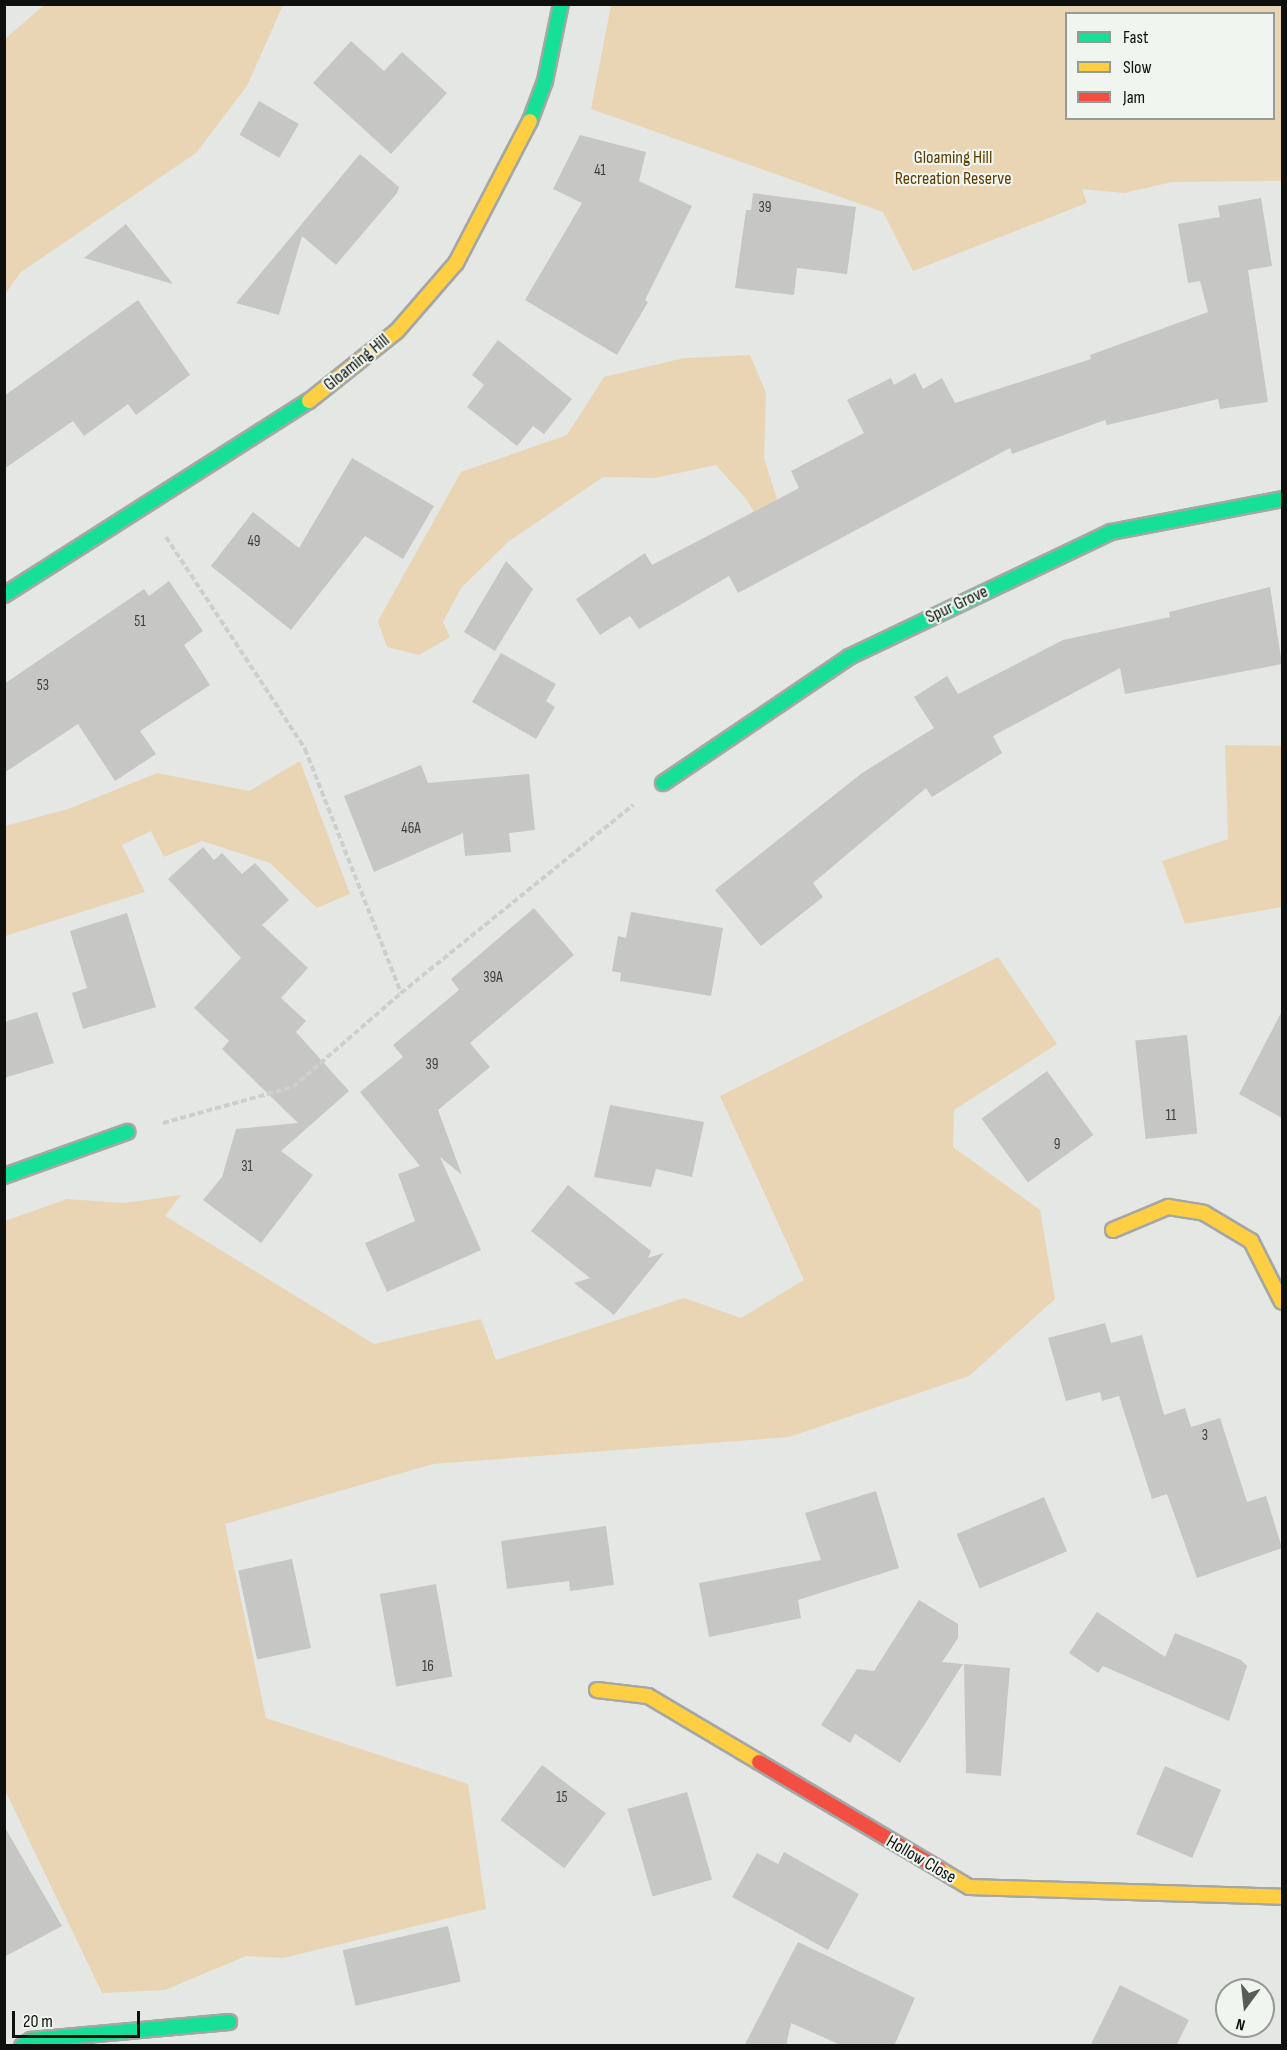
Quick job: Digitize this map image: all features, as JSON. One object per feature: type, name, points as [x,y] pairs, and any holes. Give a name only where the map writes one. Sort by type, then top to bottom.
[{"type":"street","name":"Gloaming Hill","points":[[4,595],[146,508],[331,387],[397,331],[456,263],[522,146],[545,81],[561,4]]},
{"type":"street","name":"Spur Grove","points":[[663,783],[849,657],[1111,532],[1282,499]]},
{"type":"street","points":[[4,1176],[127,1132]]},
{"type":"street","points":[[1113,1230],[1168,1208],[1204,1213],[1251,1241],[1282,1302]]},
{"type":"street","name":"Hollow Close","points":[[597,1690],[648,1696],[969,1887],[1282,1897]]},
{"type":"street","points":[[22,2046],[31,2040],[230,2022]]},
{"type":"path","points":[[146,508],[305,749],[401,993]]},
{"type":"path","points":[[127,1132],[293,1088],[401,993],[601,828],[663,783]]},
{"type":"green space","points":[[44,5],[283,5],[247,86],[196,153],[21,272],[5,294],[5,39]]},
{"type":"green space","name":"Gloaming Hill Recreation Reserve","points":[[611,5],[1282,5],[1282,181],[1172,182],[1124,193],[1082,189],[1087,203],[913,271],[883,212],[591,109]]},
{"type":"green space","points":[[750,355],[766,393],[764,458],[787,531],[769,539],[747,500],[716,465],[655,478],[603,477],[508,542],[461,588],[443,622],[450,637],[419,655],[387,647],[378,621],[461,472],[567,435],[604,377],[684,358]]},
{"type":"green space","points":[[1225,745],[1282,746],[1282,907],[1185,924],[1162,861],[1228,839]]},
{"type":"green space","points":[[300,761],[350,894],[317,908],[270,863],[202,841],[164,857],[151,831],[122,845],[145,892],[5,936],[5,826],[68,809],[157,773],[249,791]]},
{"type":"green space","points":[[998,957],[1057,1044],[954,1110],[953,1147],[1040,1210],[1055,1299],[969,1376],[789,1437],[433,1464],[225,1524],[266,1718],[468,1784],[486,1909],[283,1958],[246,1956],[165,1990],[102,1993],[5,1790],[5,1221],[67,1199],[124,1203],[181,1195],[165,1216],[374,1344],[481,1319],[496,1360],[684,1298],[741,1318],[804,1280],[720,1096]]},
{"type":"building","points":[[351,41],[384,71],[402,52],[447,93],[391,154],[313,83]]},
{"type":"building","points":[[259,101],[299,124],[279,158],[240,135]]},
{"type":"building","points":[[580,135],[646,152],[639,181],[692,206],[645,300],[648,302],[617,355],[525,300],[582,203],[553,189]]},
{"type":"building","points":[[360,154],[399,187],[397,193],[336,265],[302,236],[279,315],[236,303]]},
{"type":"building","points":[[753,193],[856,207],[847,274],[797,268],[794,295],[735,288],[746,210],[751,210]]},
{"type":"building","points":[[1261,198],[1272,266],[1248,270],[1268,402],[1220,409],[1218,399],[1107,425],[1105,420],[1012,454],[1010,448],[738,593],[729,576],[639,629],[630,616],[600,635],[576,599],[645,553],[652,565],[799,488],[791,471],[864,433],[847,400],[891,378],[894,385],[915,373],[923,389],[942,378],[955,403],[1091,359],[1090,355],[1208,312],[1200,281],[1188,283],[1178,224],[1220,217],[1218,206]]},
{"type":"building","points":[[126,224],[173,284],[84,258]]},
{"type":"building","points":[[138,300],[190,375],[136,415],[128,404],[84,436],[73,421],[4,469],[4,396]]},
{"type":"building","points":[[498,340],[572,399],[544,434],[533,426],[517,446],[467,407],[484,385],[472,375]]},
{"type":"building","points":[[352,458],[434,506],[403,559],[365,536],[291,630],[211,566],[253,512],[299,548]]},
{"type":"building","points":[[506,561],[533,589],[495,651],[464,632]]},
{"type":"building","points":[[169,581],[203,631],[184,645],[210,685],[140,731],[156,754],[115,781],[78,724],[4,773],[4,684],[144,589],[149,596]]},
{"type":"building","points":[[1270,587],[1282,664],[1125,694],[1120,668],[993,736],[1002,753],[932,797],[926,788],[813,883],[823,897],[761,946],[715,890],[862,773],[934,728],[914,697],[947,676],[958,694],[1063,640],[1170,617],[1169,612]]},
{"type":"building","points":[[501,653],[556,684],[546,701],[555,707],[536,739],[472,702]]},
{"type":"building","points":[[421,765],[428,783],[529,774],[535,830],[509,833],[511,852],[465,856],[463,833],[374,872],[344,796]]},
{"type":"building","points":[[203,847],[214,860],[222,853],[242,874],[255,863],[289,900],[262,925],[308,968],[281,998],[306,1021],[296,1032],[349,1091],[281,1151],[313,1175],[261,1243],[203,1200],[222,1177],[236,1129],[298,1123],[222,1049],[229,1041],[194,1008],[241,958],[168,879]]},
{"type":"building","points":[[534,908],[574,955],[470,1043],[490,1067],[438,1110],[462,1175],[440,1157],[481,1250],[387,1292],[365,1243],[415,1221],[398,1174],[420,1166],[360,1092],[403,1057],[393,1045],[459,990],[451,979]]},
{"type":"building","points":[[631,912],[723,928],[711,996],[620,981],[621,973],[612,971],[618,936],[626,938]]},
{"type":"building","points":[[127,913],[156,1007],[83,1029],[72,993],[87,988],[70,931]]},
{"type":"building","points":[[1282,1011],[1282,1118],[1239,1094]]},
{"type":"building","points":[[37,1012],[54,1063],[4,1078],[4,1022]]},
{"type":"building","points":[[1187,1035],[1197,1133],[1146,1139],[1135,1040]]},
{"type":"building","points":[[1047,1071],[1093,1135],[1028,1183],[981,1119]]},
{"type":"building","points":[[610,1105],[704,1122],[692,1177],[656,1169],[651,1187],[594,1177]]},
{"type":"building","points":[[568,1185],[651,1251],[648,1258],[664,1253],[614,1315],[574,1283],[590,1278],[531,1231]]},
{"type":"building","points":[[1105,1323],[1111,1343],[1142,1335],[1164,1415],[1185,1408],[1191,1427],[1220,1418],[1247,1502],[1266,1496],[1282,1548],[1197,1578],[1167,1494],[1152,1499],[1119,1396],[1102,1401],[1100,1392],[1066,1401],[1048,1338]]},
{"type":"building","points":[[876,1491],[899,1568],[798,1600],[801,1618],[709,1637],[699,1583],[821,1560],[805,1513]]},
{"type":"building","points":[[1044,1497],[1067,1551],[980,1588],[957,1534]]},
{"type":"building","points":[[606,1526],[614,1585],[570,1591],[569,1581],[507,1589],[501,1541]]},
{"type":"building","points":[[292,1559],[311,1648],[257,1659],[238,1570]]},
{"type":"building","points":[[436,1584],[452,1677],[396,1686],[380,1594]]},
{"type":"building","points":[[919,1600],[958,1624],[958,1638],[942,1662],[963,1664],[900,1763],[855,1734],[850,1743],[821,1725],[857,1669],[874,1671]]},
{"type":"building","points":[[1097,1612],[1165,1657],[1175,1633],[1241,1660],[1247,1666],[1229,1721],[1103,1666],[1098,1673],[1069,1653]]},
{"type":"building","points":[[964,1664],[1010,1668],[1001,1776],[966,1773]]},
{"type":"building","points":[[542,1765],[606,1813],[564,1868],[500,1820]]},
{"type":"building","points":[[1165,1766],[1221,1790],[1192,1858],[1136,1834]]},
{"type":"building","points":[[687,1792],[712,1879],[652,1897],[627,1809]]},
{"type":"building","points":[[4,1826],[62,1926],[4,1957]]},
{"type":"building","points":[[784,1852],[859,1894],[828,1950],[732,1897],[757,1853],[778,1864]]},
{"type":"building","points":[[448,1926],[461,1982],[356,2006],[343,1950]]},
{"type":"building","points":[[798,1942],[915,1998],[894,2046],[843,2046],[791,2023],[786,2046],[744,2046]]},
{"type":"building","points":[[1120,1985],[1189,2020],[1176,2046],[1090,2046]]},
{"type":"traffic: fast","points":[[530,121],[545,81],[561,4]]},
{"type":"traffic: fast","points":[[4,595],[309,401]]},
{"type":"traffic: fast","points":[[663,783],[849,657],[1111,532],[1282,499]]},
{"type":"traffic: fast","points":[[4,1176],[127,1132]]},
{"type":"traffic: fast","points":[[22,2046],[31,2040],[229,2022]]},
{"type":"traffic: slow","points":[[309,401],[397,331],[456,263],[530,121]]},
{"type":"traffic: slow","points":[[1113,1230],[1168,1207],[1204,1213],[1251,1241],[1282,1302]]},
{"type":"traffic: slow","points":[[597,1690],[648,1696],[759,1762]]},
{"type":"traffic: slow","points":[[939,1869],[969,1887],[1282,1897]]},
{"type":"traffic: jam","points":[[759,1762],[939,1869]]}]
